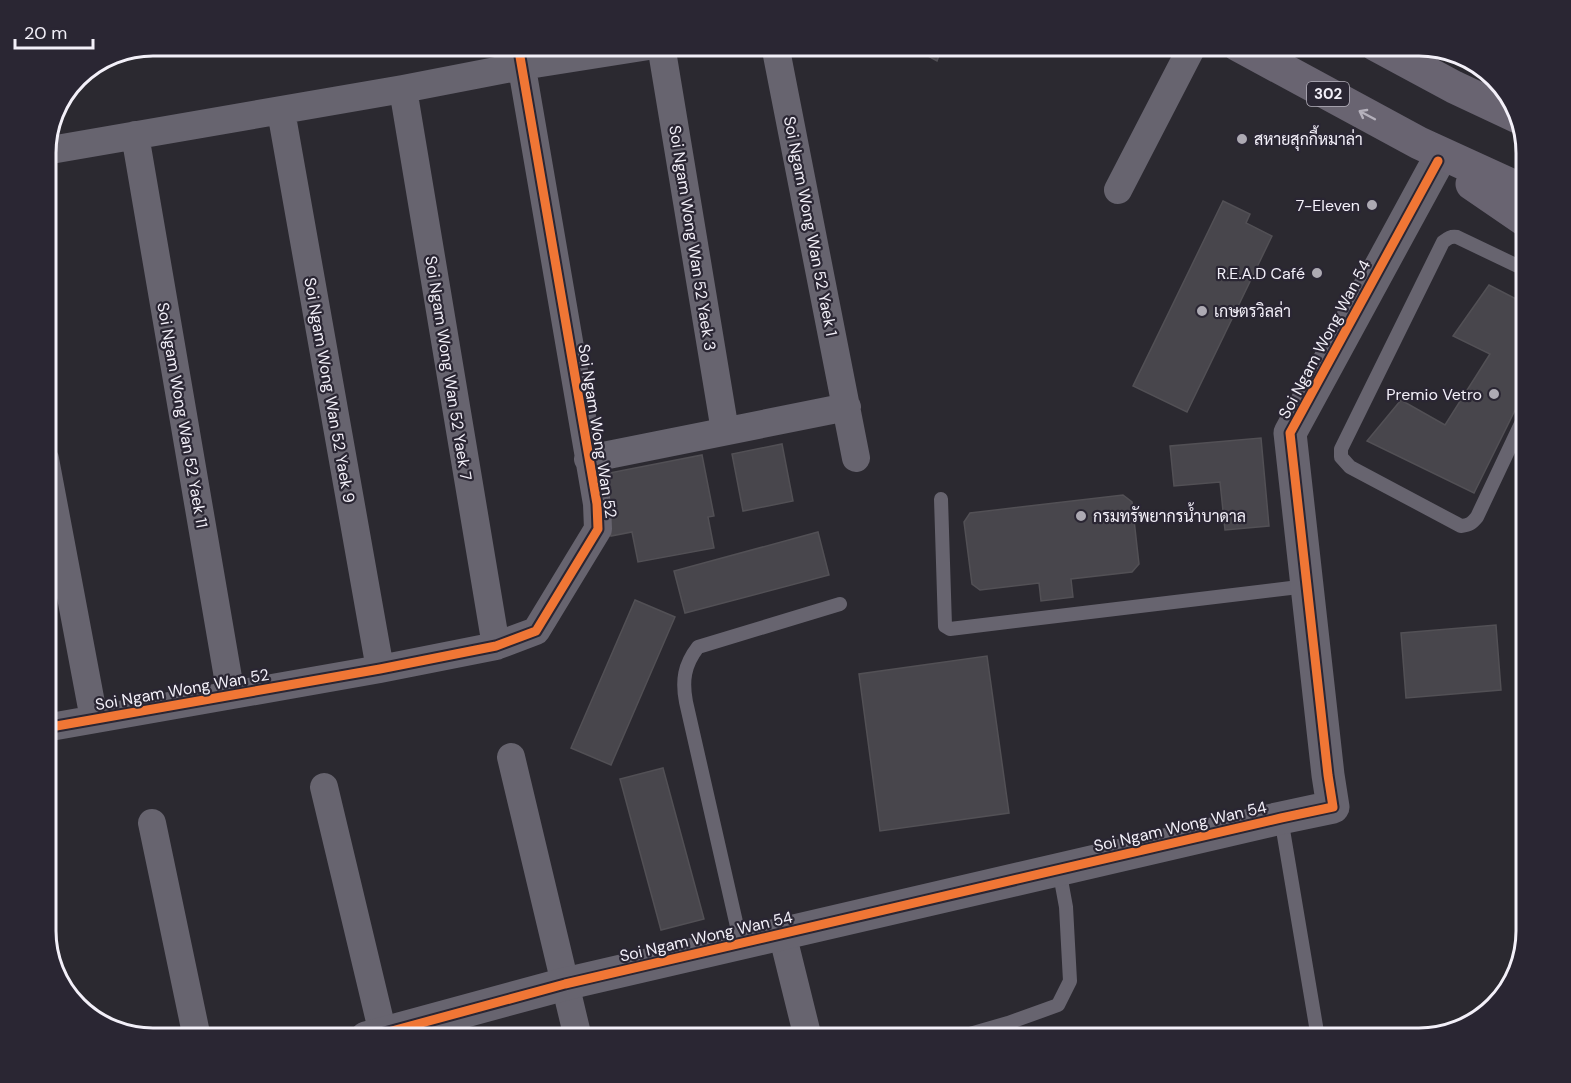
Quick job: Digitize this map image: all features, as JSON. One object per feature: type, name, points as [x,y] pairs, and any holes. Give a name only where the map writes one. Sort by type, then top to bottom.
[{"type":"main road","name":"302","points":[[1258,56],[1429,152],[1516,214]]},
{"type":"main road","points":[[1396,56],[1505,111]]},
{"type":"main road","points":[[1454,87],[1511,126]]},
{"type":"main road","name":"302","points":[[1429,152],[1516,188]]},
{"type":"street","points":[[56,149],[403,89],[517,56]]},
{"type":"street","name":"Soi Ngam Wong Wan 52","points":[[56,726],[380,669],[496,646],[536,631],[597,530],[597,504],[520,56]]},
{"type":"street","name":"Soi Ngam Wong Wan 52 Yaek 3","points":[[663,56],[725,431]]},
{"type":"street","name":"Soi Ngam Wong Wan 52 Yaek 1","points":[[777,56],[856,458]]},
{"type":"street","points":[[1118,190],[1187,56]]},
{"type":"street","name":"Soi Ngam Wong Wan 52 Yaek 7","points":[[403,89],[496,646]]},
{"type":"street","name":"Soi Ngam Wong Wan 52 Yaek 9","points":[[281,111],[380,669]]},
{"type":"street","name":"Soi Ngam Wong Wan 52 Yaek 11","points":[[135,135],[231,695]]},
{"type":"street","name":"Soi Ngam Wong Wan 54","points":[[409,1028],[566,984],[1333,807],[1290,433],[1429,152]]},
{"type":"street","points":[[588,459],[847,407]]},
{"type":"street","points":[[56,517],[94,719]]},
{"type":"street","points":[[511,757],[576,1028]]},
{"type":"street","points":[[324,787],[375,1028]]},
{"type":"street","points":[[152,823],[195,1028]]},
{"type":"street","points":[[782,933],[806,1028]]},
{"type":"lane","points":[[1516,265],[1457,237],[1448,238],[1443,242],[1341,449],[1341,457],[1350,467],[1461,526],[1472,523],[1477,517],[1516,434]]},
{"type":"lane","points":[[940,499],[945,626],[950,629],[1307,586]]},
{"type":"lane","points":[[741,944],[686,702],[684,688],[686,667],[698,647],[840,604]]},
{"type":"lane","points":[[1281,818],[1316,1028]]},
{"type":"lane","points":[[991,1028],[1058,1005],[1070,981],[1066,907],[1059,869]]},
{"type":"building","points":[[928,56],[939,56],[937,61]]},
{"type":"building","name":"เกษตรวิลล่า","points":[[1223,201],[1250,214],[1246,223],[1272,236],[1187,412],[1133,386]]},
{"type":"building","name":"Premio Vetro","points":[[1489,285],[1516,299],[1516,408],[1474,493],[1367,441],[1401,400],[1445,425],[1490,354],[1453,336]]},
{"type":"building","points":[[1261,438],[1269,526],[1225,530],[1220,482],[1174,486],[1170,446]]},
{"type":"building","points":[[782,444],[793,501],[743,511],[732,454]]},
{"type":"building","points":[[702,455],[714,516],[708,517],[714,548],[638,562],[632,532],[611,536],[599,475]]},
{"type":"building","points":[[1123,495],[1132,502],[1139,564],[1132,572],[1071,579],[1073,597],[1041,601],[1039,583],[980,590],[972,584],[964,522],[970,513]]},
{"type":"building","points":[[818,532],[829,575],[685,613],[674,571]]},
{"type":"building","points":[[635,600],[675,617],[611,765],[571,748]]},
{"type":"building","points":[[1496,625],[1501,690],[1406,698],[1401,633]]},
{"type":"building","points":[[987,656],[1009,813],[880,831],[859,674]]},
{"type":"building","points":[[663,768],[704,919],[661,930],[620,779]]},
{"type":"cycle path","points":[[56,726],[380,669],[496,646],[536,631],[598,529],[597,504],[520,56]]},
{"type":"cycle path","points":[[403,1028],[565,984],[1333,807],[1290,433],[1438,161]]},
{"type":"place","name":"สหายสุกกี้หมาล่า","points":[[1242,139]]},
{"type":"place","name":"7-Eleven","points":[[1372,205]]},
{"type":"place","name":"R.E.A.D Café","points":[[1317,273]]},
{"type":"place","name":"เกษตรวิลล่า","points":[[1202,311]]},
{"type":"place","name":"Premio Vetro","points":[[1494,394]]},
{"type":"place","name":"กรมทรัพยากรน้ำบาดาล","points":[[1081,516]]}]
